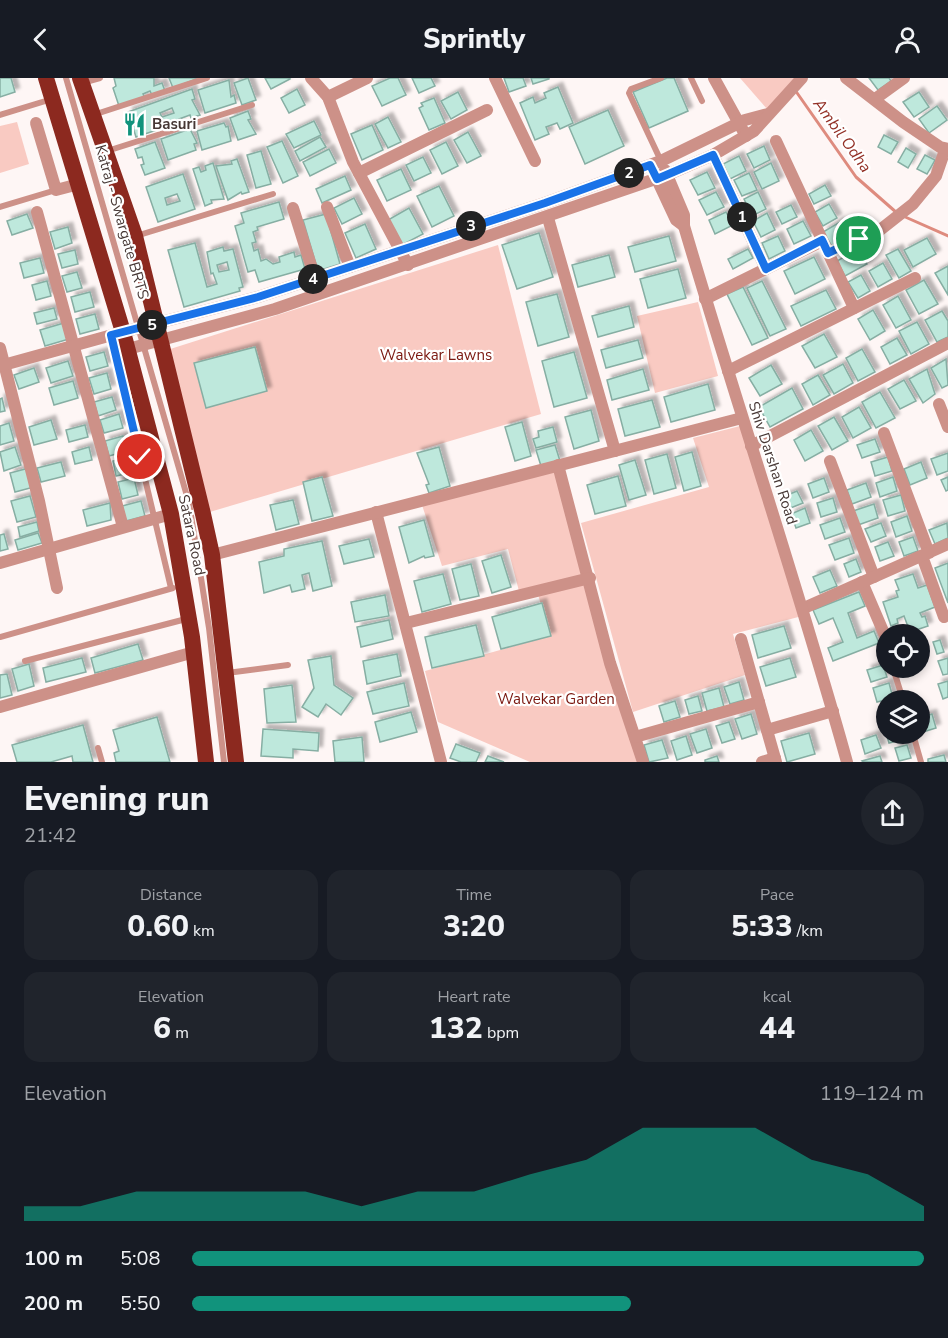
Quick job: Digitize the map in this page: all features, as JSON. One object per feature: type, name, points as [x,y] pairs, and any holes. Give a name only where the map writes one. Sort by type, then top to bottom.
[{"type":"highway","name":"Satara Road","points":[[46,78],[79,184],[117,334],[128,349],[178,586],[190,618],[206,762]]},
{"type":"highway","name":"Satara Road","points":[[76,80],[92,116],[135,236],[148,326],[212,555],[236,762]]},
{"type":"street","points":[[311,78],[328,97],[359,173],[408,265]]},
{"type":"street","points":[[328,97],[368,78]]},
{"type":"street","points":[[495,78],[535,161]]},
{"type":"street","points":[[714,78],[746,136]]},
{"type":"street","points":[[128,349],[275,309],[548,218],[662,177],[713,155],[746,136],[802,78]]},
{"type":"street","points":[[828,253],[880,230],[914,204],[936,176],[946,147],[846,78]]},
{"type":"street","points":[[875,99],[904,78]]},
{"type":"street","points":[[359,173],[488,110]]},
{"type":"street","points":[[2,366],[74,344],[258,297],[545,203],[656,163],[738,123],[768,114]]},
{"type":"street","points":[[36,123],[56,190],[79,184]]},
{"type":"street","points":[[776,141],[854,308]]},
{"type":"street","points":[[713,155],[766,269]]},
{"type":"street","name":"Shiv Darshan Road","points":[[656,163],[684,215],[684,226],[705,299],[804,608],[847,762]]},
{"type":"street","points":[[327,207],[350,267]]},
{"type":"street","points":[[293,208],[315,278]]},
{"type":"street","points":[[37,212],[123,527]]},
{"type":"street","points":[[548,218],[615,451]]},
{"type":"street","points":[[705,299],[822,240]]},
{"type":"street","points":[[728,371],[915,278]]},
{"type":"street","points":[[751,446],[948,343]]},
{"type":"street","points":[[0,348],[2,366],[57,588]]},
{"type":"street","points":[[939,404],[948,427]]},
{"type":"street","points":[[212,555],[742,418]]},
{"type":"street","points":[[884,433],[926,554],[944,618]]},
{"type":"street","points":[[830,461],[882,624]]},
{"type":"street","points":[[558,465],[590,578],[610,663],[643,762]]},
{"type":"street","points":[[376,512],[444,761]]},
{"type":"street","points":[[0,563],[163,516]]},
{"type":"street","points":[[804,608],[948,544]]},
{"type":"street","points":[[406,623],[590,578]]},
{"type":"street","points":[[741,639],[775,760],[762,762]]},
{"type":"street","points":[[0,707],[194,652]]},
{"type":"street","points":[[635,737],[759,702]]},
{"type":"street","points":[[767,730],[833,711]]},
{"type":"lane","points":[[76,80],[100,78]]},
{"type":"lane","points":[[92,116],[207,78]]},
{"type":"lane","points":[[656,163],[629,93],[631,89],[661,78]]},
{"type":"lane","points":[[691,78],[702,101]]},
{"type":"lane","name":"Katraj - Swargate BRTS","points":[[76,80],[148,326]]},
{"type":"lane","points":[[0,115],[53,99]]},
{"type":"lane","points":[[104,152],[252,105]]},
{"type":"lane","points":[[0,207],[56,190]]},
{"type":"lane","points":[[135,236],[273,194]]},
{"type":"lane","points":[[117,334],[163,516]]},
{"type":"lane","points":[[153,343],[189,503],[209,628],[224,762]]},
{"type":"lane","points":[[0,637],[178,586]]},
{"type":"lane","points":[[25,661],[190,618]]},
{"type":"lane","points":[[226,673],[288,665]]},
{"type":"lane","points":[[916,744],[921,762]]},
{"type":"lane","points":[[98,748],[102,762]]},
{"type":"green space","points":[[740,78],[795,78],[767,109]]},
{"type":"green space","points":[[17,122],[29,164],[0,173],[0,126]]},
{"type":"green space","name":"Walvekar Lawns","points":[[498,245],[541,414],[203,514],[164,351]]},
{"type":"green space","points":[[698,302],[718,376],[655,393],[637,316]]},
{"type":"green space","points":[[744,425],[806,615],[733,634],[745,675],[633,712],[581,523],[709,487],[693,438]]},
{"type":"green space","points":[[558,465],[588,574],[520,595],[508,549],[442,566],[422,505]]},
{"type":"green space","name":"Walvekar Garden","points":[[590,578],[643,762],[530,762],[438,722],[425,671],[550,636],[537,591]]},
{"type":"building","points":[[0,78],[11,78],[15,92],[0,97]]},
{"type":"building","points":[[114,78],[154,78],[154,86],[162,83],[165,91],[152,95],[150,91],[143,94],[145,98],[119,106],[113,88],[116,86]]},
{"type":"building","points":[[169,78],[199,78],[173,88]]},
{"type":"building","points":[[248,78],[256,100],[242,105],[234,83]]},
{"type":"building","points":[[265,78],[290,78],[290,79],[271,89]]},
{"type":"building","points":[[390,78],[398,78],[406,95],[382,106],[372,86]]},
{"type":"building","points":[[412,78],[431,78],[435,86],[419,93]]},
{"type":"building","points":[[504,78],[523,78],[526,86],[509,92]]},
{"type":"building","points":[[531,78],[549,78],[549,79],[533,84]]},
{"type":"building","points":[[667,78],[674,78],[688,111],[649,128],[633,92]]},
{"type":"building","points":[[869,78],[889,78],[891,81],[878,90]]},
{"type":"building","points":[[229,80],[231,97],[234,95],[236,103],[205,113],[198,90]]},
{"type":"building","points":[[558,87],[573,123],[560,129],[557,123],[546,127],[549,134],[535,140],[520,103],[533,97],[535,103],[546,98],[544,93]]},
{"type":"building","points":[[192,89],[195,99],[192,100],[200,115],[191,118],[190,115],[179,119],[180,122],[136,137],[128,112]],"holes":[[[172,108],[174,113],[162,117],[160,113]]]},
{"type":"building","points":[[297,89],[305,105],[289,113],[281,98]]},
{"type":"building","points":[[458,92],[467,110],[451,119],[441,101]]},
{"type":"building","points":[[919,92],[929,107],[914,117],[903,102]]},
{"type":"building","points":[[434,98],[445,123],[429,130],[419,108],[423,106],[421,103]]},
{"type":"building","points":[[937,106],[947,120],[929,133],[919,119]]},
{"type":"building","points":[[608,110],[624,146],[585,164],[569,127]]},
{"type":"building","points":[[248,111],[251,119],[248,120],[256,134],[238,140],[230,118]]},
{"type":"building","points":[[388,117],[401,142],[388,148],[375,124]]},
{"type":"building","points":[[314,121],[321,135],[294,148],[286,134]]},
{"type":"building","points":[[224,123],[226,127],[228,126],[231,141],[202,150],[197,131]]},
{"type":"building","points":[[372,125],[383,150],[362,160],[351,134]]},
{"type":"building","points":[[190,129],[197,143],[194,144],[196,150],[168,160],[161,139]]},
{"type":"building","points":[[468,132],[481,156],[467,163],[454,140]]},
{"type":"building","points":[[884,135],[898,142],[891,154],[878,147]]},
{"type":"building","points":[[320,137],[326,147],[300,161],[295,151]]},
{"type":"building","points":[[282,141],[298,176],[283,183],[267,147]]},
{"type":"building","points":[[155,142],[165,168],[145,175],[141,165],[144,164],[142,157],[138,158],[135,149]]},
{"type":"building","points":[[446,142],[458,166],[442,174],[430,150]]},
{"type":"building","points":[[764,146],[770,160],[754,168],[747,154]]},
{"type":"building","points":[[906,148],[916,154],[908,168],[898,162]]},
{"type":"building","points":[[329,149],[336,163],[310,176],[303,162]]},
{"type":"building","points":[[261,151],[271,184],[256,188],[247,155]]},
{"type":"building","points":[[925,155],[935,160],[927,174],[917,169]]},
{"type":"building","points":[[739,156],[746,171],[730,179],[723,164]]},
{"type":"building","points":[[423,157],[431,173],[414,181],[406,165]]},
{"type":"building","points":[[237,159],[249,192],[242,194],[241,192],[228,200],[216,166],[232,164],[231,161]]},
{"type":"building","points":[[213,163],[224,199],[211,200],[212,203],[205,206],[193,169],[199,167],[201,172],[206,170],[205,166]]},
{"type":"building","points":[[771,163],[779,181],[762,189],[754,172]]},
{"type":"building","points":[[401,169],[411,190],[387,201],[377,180]]},
{"type":"building","points":[[707,172],[715,188],[698,195],[690,180]]},
{"type":"building","points":[[749,173],[757,190],[742,196],[734,180]]},
{"type":"building","points":[[183,174],[195,209],[158,222],[146,187]],"holes":[[[177,194],[180,201],[167,205],[165,198]]]},
{"type":"building","points":[[345,176],[351,190],[322,203],[316,189]]},
{"type":"building","points":[[825,185],[831,196],[814,204],[809,194]]},
{"type":"building","points":[[439,186],[454,216],[432,227],[417,196]]},
{"type":"building","points":[[716,192],[724,207],[707,215],[699,200]]},
{"type":"building","points":[[758,192],[766,209],[752,216],[744,199]]},
{"type":"building","points":[[354,198],[362,214],[342,224],[334,208]]},
{"type":"building","points":[[279,202],[284,219],[257,227],[258,230],[253,232],[256,242],[252,243],[254,251],[258,249],[261,261],[266,259],[273,264],[280,262],[279,257],[294,252],[295,257],[301,255],[305,269],[259,282],[255,270],[248,272],[235,226],[244,223],[241,213]]},
{"type":"building","points":[[829,204],[837,218],[823,226],[815,212]]},
{"type":"building","points":[[791,205],[797,217],[782,224],[776,212]]},
{"type":"building","points":[[409,208],[423,234],[402,245],[388,220]]},
{"type":"building","points":[[726,212],[733,225],[715,234],[709,220]]},
{"type":"building","points":[[767,213],[775,230],[761,237],[753,221]]},
{"type":"building","points":[[27,214],[33,228],[12,235],[7,221]]},
{"type":"building","points":[[326,214],[340,264],[318,271],[303,220]]},
{"type":"building","points":[[803,221],[811,236],[794,244],[787,229]]},
{"type":"building","points":[[840,222],[850,239],[833,248],[823,232]]},
{"type":"building","points":[[365,224],[376,249],[356,258],[345,233]]},
{"type":"building","points":[[68,227],[72,243],[55,249],[50,232]]},
{"type":"building","points":[[539,233],[553,277],[517,289],[502,245]]},
{"type":"building","points":[[669,236],[676,261],[635,272],[628,247]]},
{"type":"building","points":[[778,236],[785,251],[769,259],[762,243]]},
{"type":"building","points":[[927,238],[936,254],[913,267],[904,250]]},
{"type":"building","points":[[195,243],[207,287],[217,284],[213,273],[211,274],[207,252],[223,247],[224,251],[233,249],[243,287],[239,288],[240,291],[184,307],[168,250]],"holes":[[[227,262],[229,270],[219,272],[217,265]]]},
{"type":"building","points":[[748,249],[753,258],[733,269],[728,259]]},
{"type":"building","points":[[858,249],[867,264],[845,276],[837,261]]},
{"type":"building","points":[[898,249],[911,271],[899,278],[886,255]]},
{"type":"building","points":[[75,250],[78,264],[62,268],[58,254]]},
{"type":"building","points":[[609,255],[615,277],[578,287],[572,265]]},
{"type":"building","points":[[814,257],[825,279],[795,294],[784,271]]},
{"type":"building","points":[[40,258],[44,273],[24,278],[20,263]]},
{"type":"building","points":[[883,263],[892,279],[878,287],[869,271]]},
{"type":"building","points":[[948,266],[948,295],[935,273]]},
{"type":"building","points":[[678,269],[686,298],[648,308],[640,279]]},
{"type":"building","points":[[77,272],[82,288],[67,292],[62,276]]},
{"type":"building","points":[[861,275],[870,291],[858,298],[848,282]]},
{"type":"building","points":[[924,280],[938,304],[919,314],[906,290]]},
{"type":"building","points":[[47,281],[51,296],[36,300],[32,285]]},
{"type":"building","points":[[762,281],[786,329],[770,336],[747,288]]},
{"type":"building","points":[[743,287],[768,338],[752,345],[727,294]]},
{"type":"building","points":[[826,290],[836,309],[801,326],[791,306]]},
{"type":"building","points":[[90,292],[94,307],[75,312],[71,297]]},
{"type":"building","points":[[557,294],[569,337],[538,346],[526,302]]},
{"type":"building","points":[[898,296],[911,320],[896,328],[883,305]]},
{"type":"building","points":[[629,306],[634,327],[598,337],[592,316]]},
{"type":"building","points":[[54,308],[57,319],[37,324],[34,313]]},
{"type":"building","points":[[873,310],[885,331],[870,340],[858,319]]},
{"type":"building","points":[[942,311],[948,321],[948,337],[937,342],[925,320]]},
{"type":"building","points":[[95,314],[99,329],[80,334],[76,319]]},
{"type":"building","points":[[917,322],[929,344],[911,354],[899,331]]},
{"type":"building","points":[[64,323],[69,339],[45,346],[40,330]]},
{"type":"building","points":[[824,334],[837,357],[815,368],[802,346]]},
{"type":"building","points":[[897,338],[907,355],[890,364],[881,347]]},
{"type":"building","points":[[638,340],[643,358],[606,368],[601,350]]},
{"type":"building","points":[[255,347],[267,391],[206,408],[194,363]]},
{"type":"building","points":[[862,349],[875,372],[858,381],[846,358]]},
{"type":"building","points":[[104,352],[108,366],[90,371],[86,357]]},
{"type":"building","points":[[574,352],[587,398],[554,407],[542,361]]},
{"type":"building","points":[[946,359],[948,385],[942,388],[931,368]]},
{"type":"building","points":[[68,361],[73,376],[51,383],[46,368]]},
{"type":"building","points":[[843,364],[853,383],[834,394],[823,375]]},
{"type":"building","points":[[771,365],[782,384],[760,396],[749,378]]},
{"type":"building","points":[[34,368],[39,382],[19,389],[14,375]]},
{"type":"building","points":[[643,369],[649,390],[612,400],[607,380]]},
{"type":"building","points":[[927,369],[935,394],[923,403],[909,379]]},
{"type":"building","points":[[107,373],[111,389],[94,394],[89,378]]},
{"type":"building","points":[[818,375],[830,395],[813,405],[802,384]]},
{"type":"building","points":[[904,380],[916,401],[900,409],[888,389]]},
{"type":"building","points":[[73,381],[78,398],[54,405],[49,388]]},
{"type":"building","points":[[708,384],[715,410],[671,422],[664,397]]},
{"type":"building","points":[[792,388],[803,409],[770,427],[759,407]]},
{"type":"building","points":[[880,392],[895,418],[876,428],[862,402]]},
{"type":"building","points":[[112,397],[116,410],[98,416],[94,402]]},
{"type":"building","points":[[2,398],[5,411],[0,412],[0,399]]},
{"type":"building","points":[[652,400],[660,427],[625,436],[618,409]]},
{"type":"building","points":[[859,407],[871,428],[853,438],[842,417]]},
{"type":"building","points":[[591,410],[599,441],[574,449],[565,417]]},
{"type":"building","points":[[119,414],[123,428],[104,433],[100,420]]},
{"type":"building","points":[[834,417],[848,441],[832,450],[818,426]]},
{"type":"building","points":[[51,420],[57,439],[34,445],[29,427]]},
{"type":"building","points":[[522,422],[531,456],[515,461],[505,427]]},
{"type":"building","points":[[9,423],[14,441],[0,445],[0,426]]},
{"type":"building","points":[[85,425],[88,437],[69,442],[66,430]]},
{"type":"building","points":[[553,427],[557,442],[536,448],[533,439],[539,437],[538,431]]},
{"type":"building","points":[[811,430],[823,451],[805,461],[794,440]]},
{"type":"building","points":[[123,436],[127,451],[109,456],[105,441]]},
{"type":"building","points":[[875,439],[880,452],[862,458],[857,445]]},
{"type":"building","points":[[555,445],[560,461],[541,466],[536,450]]},
{"type":"building","points":[[15,447],[21,465],[4,471],[0,452]]},
{"type":"building","points":[[89,447],[92,460],[75,464],[72,452]]},
{"type":"building","points":[[439,447],[450,486],[429,493],[426,485],[429,484],[417,453]]},
{"type":"building","points":[[692,452],[701,486],[684,491],[675,457]]},
{"type":"building","points":[[948,453],[948,471],[937,475],[931,459]]},
{"type":"building","points":[[667,454],[676,488],[654,494],[645,460]]},
{"type":"building","points":[[131,457],[134,472],[116,476],[113,461]]},
{"type":"building","points":[[888,457],[892,471],[875,476],[871,462]]},
{"type":"building","points":[[635,460],[646,495],[629,500],[619,465]]},
{"type":"building","points":[[61,462],[65,476],[41,482],[37,468]]},
{"type":"building","points":[[921,462],[927,478],[910,485],[904,469]]},
{"type":"building","points":[[29,468],[34,487],[15,492],[10,473]]},
{"type":"building","points":[[618,476],[626,506],[595,514],[587,485]]},
{"type":"building","points":[[322,477],[333,516],[312,521],[303,482]]},
{"type":"building","points":[[893,477],[897,491],[880,497],[876,483]]},
{"type":"building","points":[[948,477],[948,490],[946,491],[941,480]]},
{"type":"building","points":[[134,478],[138,495],[122,499],[118,482]]},
{"type":"building","points":[[824,478],[829,492],[813,498],[808,484]]},
{"type":"building","points":[[866,483],[871,497],[852,504],[847,490]]},
{"type":"building","points":[[797,491],[803,503],[788,509],[783,497]]},
{"type":"building","points":[[901,495],[905,511],[888,516],[883,500]]},
{"type":"building","points":[[30,496],[36,517],[17,522],[11,501]]},
{"type":"building","points":[[833,498],[837,512],[821,517],[817,503]]},
{"type":"building","points":[[293,500],[299,524],[276,530],[270,505]]},
{"type":"building","points":[[141,501],[145,516],[126,521],[122,506]]},
{"type":"building","points":[[110,503],[111,520],[87,526],[83,510]]},
{"type":"building","points":[[874,504],[878,518],[858,525],[853,511]]},
{"type":"building","points":[[805,508],[810,523],[796,528],[791,514]]},
{"type":"building","points":[[907,516],[912,531],[896,537],[891,522]]},
{"type":"building","points":[[840,518],[845,532],[825,539],[820,525]]},
{"type":"building","points":[[424,520],[434,556],[425,558],[424,556],[409,563],[399,527]]},
{"type":"building","points":[[37,522],[39,531],[20,537],[18,527]]},
{"type":"building","points":[[881,523],[886,536],[871,542],[865,529]]},
{"type":"building","points":[[947,523],[948,538],[935,544],[929,530]]},
{"type":"building","points":[[38,533],[42,543],[18,550],[15,540]]},
{"type":"building","points":[[4,534],[8,549],[0,551],[0,535]]},
{"type":"building","points":[[913,537],[918,551],[904,556],[899,542]]},
{"type":"building","points":[[849,538],[854,553],[835,560],[829,545]]},
{"type":"building","points":[[369,539],[374,557],[344,564],[339,546]]},
{"type":"building","points":[[322,541],[332,586],[313,591],[309,573],[302,575],[305,589],[292,592],[290,585],[264,593],[259,562],[284,556],[284,549]]},
{"type":"building","points":[[888,542],[894,556],[880,561],[875,547]]},
{"type":"building","points":[[501,555],[511,587],[492,593],[482,561]]},
{"type":"building","points":[[856,559],[861,572],[849,577],[844,564]]},
{"type":"building","points":[[948,563],[948,603],[935,568]]},
{"type":"building","points":[[471,564],[479,596],[460,600],[452,569]]},
{"type":"building","points":[[830,570],[837,586],[820,593],[813,577]]},
{"type":"building","points":[[443,574],[451,604],[422,612],[414,581]]},
{"type":"building","points":[[913,574],[918,588],[927,585],[935,607],[920,613],[922,617],[925,616],[927,624],[907,624],[904,616],[897,619],[898,623],[890,624],[883,602],[898,597],[896,591],[899,590],[895,580]]},
{"type":"building","points":[[859,592],[865,606],[848,613],[857,638],[874,631],[876,644],[833,661],[828,648],[843,642],[833,618],[819,624],[813,610]]},
{"type":"building","points":[[385,595],[389,616],[355,622],[351,602]]},
{"type":"building","points":[[542,603],[551,636],[501,649],[492,617]]},
{"type":"building","points":[[389,620],[393,639],[361,647],[357,627]]},
{"type":"building","points":[[476,625],[484,656],[432,668],[425,637]]},
{"type":"building","points":[[784,626],[791,648],[758,658],[752,635]]},
{"type":"building","points":[[940,640],[944,652],[937,654],[933,642]]},
{"type":"building","points":[[138,644],[143,660],[95,673],[91,658]]},
{"type":"building","points":[[397,654],[401,676],[367,684],[363,661]]},
{"type":"building","points":[[331,656],[334,685],[353,698],[341,715],[326,704],[318,717],[302,707],[314,688],[308,660]]},
{"type":"building","points":[[82,658],[86,672],[46,682],[43,668]]},
{"type":"building","points":[[790,658],[796,677],[766,686],[760,667]]},
{"type":"building","points":[[948,658],[948,674],[943,675],[938,661]]},
{"type":"building","points":[[29,664],[34,686],[18,691],[12,669]]},
{"type":"building","points":[[876,667],[876,678],[884,678],[871,682],[867,670]]},
{"type":"building","points":[[7,674],[12,695],[0,698],[0,675]]},
{"type":"building","points":[[948,681],[948,697],[943,699],[938,684]]},
{"type":"building","points":[[739,682],[744,700],[730,704],[724,687]]},
{"type":"building","points":[[404,683],[409,706],[373,714],[367,692]]},
{"type":"building","points":[[889,683],[891,690],[876,690],[876,698],[873,688]]},
{"type":"building","points":[[292,685],[296,722],[267,723],[264,689]]},
{"type":"building","points":[[719,688],[724,707],[707,711],[702,693]]},
{"type":"building","points":[[698,696],[702,711],[689,714],[685,700]]},
{"type":"building","points":[[675,701],[680,717],[664,722],[659,706]]},
{"type":"building","points":[[411,712],[417,732],[380,742],[375,722]]},
{"type":"building","points":[[751,714],[757,734],[742,739],[735,719]]},
{"type":"building","points":[[932,714],[936,728],[930,730],[930,715]]},
{"type":"building","points":[[157,717],[170,762],[116,762],[114,753],[119,751],[113,730]]},
{"type":"building","points":[[729,722],[735,739],[722,743],[716,726]]},
{"type":"building","points":[[83,725],[93,762],[73,762],[72,756],[51,762],[17,762],[12,745]]},
{"type":"building","points":[[263,729],[319,733],[318,751],[293,749],[293,758],[261,756]]},
{"type":"building","points":[[706,729],[712,748],[697,753],[690,734]]},
{"type":"building","points":[[809,733],[815,754],[787,762],[781,741]]},
{"type":"building","points":[[876,735],[876,744],[879,744],[881,748],[865,754],[861,740]]},
{"type":"building","points":[[686,736],[692,755],[677,760],[671,741]]},
{"type":"building","points":[[362,737],[364,762],[335,762],[333,741]]},
{"type":"building","points":[[662,740],[668,758],[649,762],[644,745]]},
{"type":"building","points":[[456,744],[480,753],[476,762],[461,762],[450,758]]},
{"type":"building","points":[[907,745],[911,758],[899,761],[895,748]]},
{"type":"building","points":[[944,755],[946,762],[928,762],[928,759]]},
{"type":"building","points":[[488,756],[504,762],[485,762]]},
{"type":"building","points":[[717,756],[719,762],[705,762],[705,760]]},
{"type":"building","points":[[880,756],[882,762],[862,761]]},
{"type":"waterway","name":"Ambil Odha","points":[[795,90],[856,177],[897,213]]},
{"type":"waterway","name":"Ambil Odha","points":[[903,216],[948,236]]},
{"type":"place","name":"Basuri","points":[[134,124]]},
{"type":"route","points":[[140,457],[111,335],[258,297],[545,203],[650,165],[657,179],[713,155],[766,269],[822,240],[828,253],[859,239]]}]
